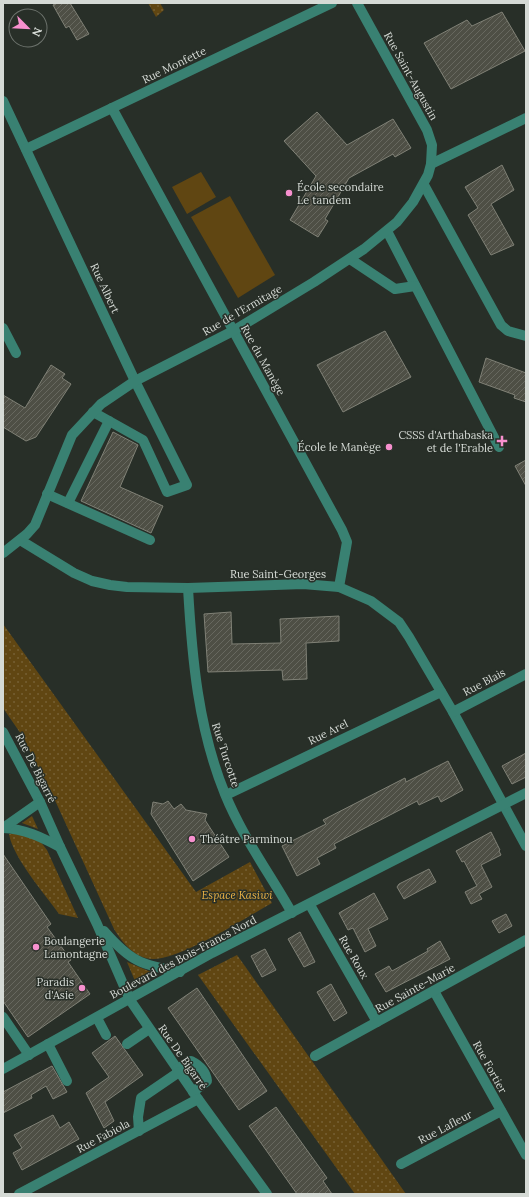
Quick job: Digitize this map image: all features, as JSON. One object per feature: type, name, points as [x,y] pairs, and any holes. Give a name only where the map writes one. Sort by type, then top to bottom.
[{"type":"street","name":"Rue Monfette","points":[[26,149],[332,3]]},
{"type":"street","name":"Rue Saint-Augustin","points":[[357,3],[427,130],[432,145],[431,164]]},
{"type":"street","name":"Rue Albert","points":[[4,105],[135,381],[187,485],[167,492],[143,440],[109,421]]},
{"type":"street","name":"Rue du Manège","points":[[112,108],[348,542],[339,587]]},
{"type":"street","points":[[431,164],[526,118]]},
{"type":"street","name":"Rue de l'Ermitage","points":[[3,553],[20,540],[34,525],[72,436],[101,404],[135,381],[233,331],[350,258],[387,231],[406,212],[424,185],[431,164]]},
{"type":"street","points":[[424,185],[501,325],[508,331],[526,336]]},
{"type":"street","points":[[387,231],[499,447]]},
{"type":"street","points":[[350,258],[395,290],[415,286]]},
{"type":"street","points":[[3,328],[16,353]]},
{"type":"street","points":[[68,503],[109,421],[93,412]]},
{"type":"street","points":[[47,494],[150,540]]},
{"type":"street","name":"Rue Saint-Georges","points":[[20,540],[61,567],[92,581],[128,587],[188,588],[303,584],[339,587],[371,601],[399,622],[453,712],[526,846]]},
{"type":"street","name":"Rue Turcotte","points":[[188,588],[192,654],[202,719],[226,795],[245,833],[292,913]]},
{"type":"street","name":"Rue Blais","points":[[453,712],[526,674]]},
{"type":"street","name":"Rue Arel","points":[[226,795],[441,692]]},
{"type":"street","name":"Rue De Bigarré","points":[[3,732],[40,802],[97,924],[130,1000],[195,1096],[266,1194]]},
{"type":"street","name":"Boulevard des Bois-Francs Nord","points":[[3,1069],[130,1000],[212,953],[310,905],[526,793]]},
{"type":"street","points":[[3,828],[40,802]]},
{"type":"street","points":[[3,828],[19,829],[37,835],[60,847]]},
{"type":"street","name":"Rue Roux","points":[[310,905],[377,1022]]},
{"type":"street","name":"Rue De Bigarré","points":[[97,924],[127,955],[145,964],[180,972]]},
{"type":"street","name":"Rue Sainte-Marie","points":[[315,1056],[526,940]]},
{"type":"street","name":"Rue Fortier","points":[[434,991],[526,1155]]},
{"type":"street","points":[[3,1017],[29,1055]]},
{"type":"street","points":[[97,1018],[106,1035]]},
{"type":"street","points":[[128,1044],[149,1029]]},
{"type":"street","points":[[48,1044],[67,1081]]},
{"type":"street","name":"Rue Fabiola","points":[[20,1194],[139,1131],[195,1096],[210,1082],[192,1058],[178,1071]]},
{"type":"street","points":[[139,1131],[138,1117],[141,1098],[178,1071]]},
{"type":"street","name":"Rue Lafleur","points":[[401,1164],[501,1111]]},
{"type":"green space","points":[[148,3],[160,3],[164,10],[156,17]]},
{"type":"green space","points":[[201,172],[216,197],[187,214],[172,187]]},
{"type":"green space","points":[[230,196],[275,275],[238,298],[191,217]]},
{"type":"green space","name":"Espace Kasiwi","points":[[3,624],[196,892],[250,862],[272,903],[213,937],[165,957],[153,959],[146,958],[135,953],[125,944],[114,929],[53,796],[21,734],[3,708]]},
{"type":"green space","points":[[32,816],[38,829],[22,823]]},
{"type":"green space","points":[[19,832],[40,841],[47,850],[78,918],[59,914],[30,876],[12,844],[9,834]]},
{"type":"green space","points":[[237,955],[406,1194],[355,1194],[198,975]]},
{"type":"green space","points":[[127,962],[151,972],[135,981]]},
{"type":"building","points":[[57,3],[70,3],[89,34],[77,40],[69,26],[66,28],[53,5]]},
{"type":"building","points":[[502,12],[525,51],[451,89],[424,43],[467,20],[472,26]]},
{"type":"building","name":"École secondaire Le tandem","points":[[317,112],[347,145],[393,119],[411,148],[395,157],[393,154],[349,178],[325,219],[328,221],[318,237],[290,220],[316,176],[284,141]]},
{"type":"building","points":[[502,165],[514,190],[491,204],[514,245],[491,255],[468,215],[478,208],[465,187]]},
{"type":"building","points":[[385,331],[411,377],[343,412],[317,365]]},
{"type":"building","points":[[486,358],[526,373],[526,402],[514,398],[515,395],[479,382]]},
{"type":"building","points":[[51,365],[65,374],[62,378],[71,384],[36,437],[26,441],[3,427],[3,395],[25,408]]},
{"type":"building","points":[[113,432],[138,445],[120,487],[163,506],[151,533],[81,501]]},
{"type":"building","points":[[526,460],[526,486],[515,466]]},
{"type":"building","points":[[231,612],[232,644],[281,643],[280,619],[339,616],[339,641],[306,643],[307,679],[283,680],[282,670],[208,672],[204,614]]},
{"type":"building","points":[[526,753],[526,777],[512,784],[502,766]]},
{"type":"building","points":[[448,761],[463,790],[441,802],[438,796],[419,805],[417,801],[334,844],[336,848],[317,858],[320,864],[297,876],[282,846],[326,824],[323,820],[405,778],[406,782]]},
{"type":"building","name":"Théâtre Parminou","points":[[168,801],[174,809],[181,804],[186,810],[207,814],[205,820],[229,857],[193,881],[151,814],[153,802],[163,804]]},
{"type":"building","points":[[491,832],[501,855],[481,865],[492,887],[479,894],[482,899],[471,904],[465,892],[477,886],[464,861],[462,862],[456,851]]},
{"type":"building","points":[[3,854],[51,924],[47,927],[71,960],[68,962],[90,994],[28,1037],[3,1001]]},
{"type":"building","points":[[429,869],[436,882],[404,899],[397,887],[399,884]]},
{"type":"building","points":[[374,893],[388,919],[368,929],[376,946],[365,952],[353,928],[348,930],[339,913]]},
{"type":"building","points":[[506,914],[512,926],[499,933],[492,921]]},
{"type":"building","points":[[300,932],[315,962],[304,967],[288,939]]},
{"type":"building","points":[[440,941],[450,959],[386,992],[375,974],[389,966],[392,971],[428,951],[427,949]]},
{"type":"building","points":[[265,949],[276,970],[262,977],[251,956]]},
{"type":"building","points":[[331,984],[347,1013],[334,1021],[317,992]]},
{"type":"building","points":[[197,988],[267,1091],[239,1110],[168,1008]]},
{"type":"building","points":[[115,1036],[143,1075],[105,1102],[114,1121],[104,1128],[86,1093],[109,1077],[92,1053]]},
{"type":"building","points":[[52,1066],[67,1092],[53,1099],[46,1086],[31,1095],[32,1098],[3,1113],[3,1092]]},
{"type":"building","points":[[276,1107],[327,1178],[323,1181],[332,1194],[297,1194],[249,1126]]},
{"type":"building","points":[[53,1115],[60,1128],[69,1122],[79,1139],[22,1170],[13,1153],[22,1148],[14,1135]]},
{"type":"place","name":"École secondaire Le tandem","points":[[289,193]]},
{"type":"place","name":"CSSS d'Arthabaska et de l'Erable","points":[[502,441]]},
{"type":"place","name":"École le Manège","points":[[389,447]]},
{"type":"place","name":"Théâtre Parminou","points":[[192,839]]},
{"type":"place","name":"Boulangerie Lamontagne","points":[[36,947]]},
{"type":"place","name":"Paradis d'Asie","points":[[82,988]]}]
